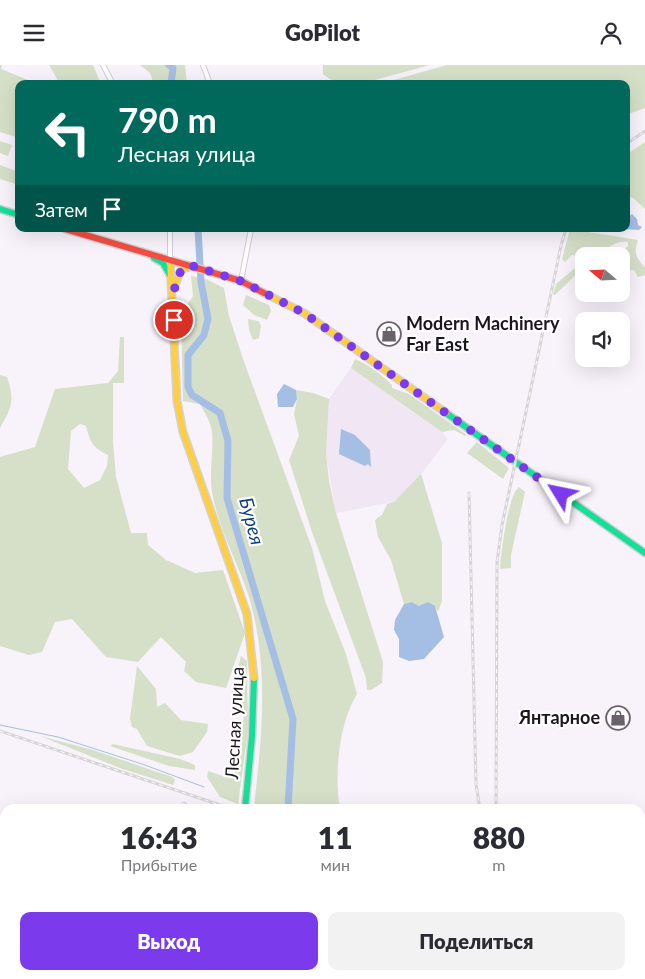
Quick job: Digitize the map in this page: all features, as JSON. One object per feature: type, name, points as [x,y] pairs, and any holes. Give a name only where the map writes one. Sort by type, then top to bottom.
[{"type":"main road","points":[[0,209],[15,214]]},
{"type":"main road","points":[[76,232],[241,281],[304,313],[645,553]]},
{"type":"main road","points":[[136,250],[163,263],[173,281]]},
{"type":"main road","name":"Лесная улица","points":[[170,260],[173,281],[177,401],[183,432],[247,614],[251,636],[255,697],[246,804]]},
{"type":"main road","points":[[173,293],[181,270],[194,266]]},
{"type":"street","points":[[103,65],[111,80]]},
{"type":"street","points":[[203,65],[209,80]]},
{"type":"street","points":[[170,232],[170,260]]},
{"type":"street","points":[[241,281],[250,232]]},
{"type":"shaded area","points":[[351,368],[442,432],[448,439],[421,474],[394,502],[336,513],[326,453],[329,399]]},
{"type":"green space","points":[[0,65],[2,65],[1,69],[28,80],[15,80],[15,137],[0,132]]},
{"type":"green space","points":[[49,65],[93,65],[99,80],[58,80]]},
{"type":"green space","points":[[140,65],[185,65],[187,80],[153,80],[150,73]]},
{"type":"green space","points":[[323,65],[430,65],[375,80],[331,80],[323,74]]},
{"type":"green space","points":[[447,65],[645,65],[645,108],[630,114],[630,80],[394,80]]},
{"type":"green space","points":[[0,141],[12,145],[8,156],[0,153]]},
{"type":"green space","points":[[645,142],[645,209],[630,197],[630,152]]},
{"type":"green space","points":[[0,165],[15,171],[15,184],[0,179]]},
{"type":"green space","points":[[569,232],[589,232],[638,240],[636,255],[645,267],[645,275],[638,277],[634,270],[630,270],[630,247],[627,247],[628,242],[616,243],[609,247],[575,247],[575,256],[572,255],[565,262],[562,259]]},
{"type":"green space","points":[[575,268],[575,276],[555,295],[553,294],[556,284]]},
{"type":"green space","points":[[191,276],[206,279],[224,288],[229,316],[242,356],[312,548],[325,601],[346,654],[357,694],[342,733],[338,761],[338,790],[341,804],[254,804],[262,703],[260,651],[250,600],[220,523],[213,497],[211,481],[212,432],[208,418],[200,404],[183,401],[181,314],[193,296]]},
{"type":"green space","points":[[246,295],[269,305],[271,311],[267,320],[254,315],[243,305]]},
{"type":"green space","points":[[248,319],[258,321],[261,325],[259,338],[253,340],[249,330]]},
{"type":"green space","points":[[120,337],[124,337],[124,383],[113,383],[113,442],[116,477],[131,533],[147,533],[148,545],[166,560],[195,573],[223,570],[245,633],[226,688],[196,682],[184,671],[186,662],[161,637],[138,662],[106,657],[72,619],[55,622],[42,652],[29,655],[0,646],[0,457],[35,447],[55,389],[108,383],[118,371]],"holes":[[[80,424],[86,426],[93,444],[108,455],[107,466],[100,480],[84,488],[68,469],[71,431]]]},
{"type":"green space","points":[[355,359],[379,374],[392,385],[392,388],[409,394],[467,435],[465,436],[454,430],[442,432],[351,368]]},
{"type":"green space","points":[[0,375],[7,377],[11,392],[11,403],[10,409],[0,428]]},
{"type":"green space","points":[[296,390],[313,393],[329,399],[326,453],[329,481],[336,513],[383,662],[382,683],[371,690],[367,690],[366,678],[312,532],[289,460],[299,436],[294,414],[297,399]]},
{"type":"green space","points":[[477,442],[509,468],[503,479],[467,453]]},
{"type":"green space","points":[[421,474],[442,543],[442,601],[438,612],[435,606],[419,606],[412,602],[404,604],[391,560],[378,537],[375,520],[382,515],[387,504],[394,502]]},
{"type":"green space","points":[[519,487],[525,492],[511,555],[511,568],[500,569],[508,512],[515,492]]},
{"type":"green space","points":[[241,656],[247,661],[248,730],[238,804],[220,797],[207,777],[208,771],[226,777],[231,766],[237,768],[244,709],[235,706],[237,696],[231,694]]},
{"type":"green space","points":[[137,666],[156,689],[157,707],[165,703],[181,720],[208,724],[207,732],[193,752],[180,756],[147,746],[137,729],[132,727],[130,719]]},
{"type":"green space","points":[[40,736],[93,750],[172,777],[175,780],[173,785],[120,768]]},
{"type":"green space","points":[[113,744],[180,759],[195,765],[195,770],[169,766],[110,746]]},
{"type":"water","points":[[632,214],[637,219],[638,225],[642,227],[639,230],[630,229],[630,215]]},
{"type":"water","points":[[284,384],[296,390],[297,399],[293,407],[278,407],[277,394]]},
{"type":"water","points":[[341,429],[355,435],[370,450],[371,467],[368,464],[365,466],[339,454]]},
{"type":"water","points":[[412,602],[419,606],[428,602],[435,606],[444,637],[424,659],[409,661],[399,657],[399,639],[394,630],[395,620],[404,604]]},
{"type":"waterway","name":"Бурея","points":[[169,65],[173,68],[172,80]]},
{"type":"waterway","name":"Бурея","points":[[198,232],[201,282],[208,319],[204,335],[188,355],[188,387],[192,395],[220,413],[228,441],[227,498],[293,719],[288,804]]},
{"type":"waterway","points":[[0,725],[58,737],[142,764],[204,787]]},
{"type":"railway","points":[[630,141],[645,131]]},
{"type":"railway","points":[[496,804],[497,562],[502,525],[565,232]]},
{"type":"railway","points":[[469,493],[476,784],[479,804]]},
{"type":"railway","points":[[0,731],[217,804]]},
{"type":"traffic: fast","points":[[0,209],[15,214]]},
{"type":"traffic: fast","points":[[154,258],[163,263],[170,275]]},
{"type":"traffic: fast","points":[[446,413],[645,553]]},
{"type":"traffic: fast","points":[[245,804],[252,736],[254,678]]},
{"type":"traffic: slow","points":[[170,260],[177,401],[183,432],[247,614],[254,678]]},
{"type":"traffic: slow","points":[[175,285],[181,270],[191,266]]},
{"type":"traffic: slow","points":[[264,293],[304,313],[446,413]]},
{"type":"traffic: jam","points":[[75,232],[241,281],[264,293]]},
{"type":"place","name":"Modern Machinery Far East","points":[[389,334]]},
{"type":"place","name":"Янтарное","points":[[618,718]]},
{"type":"route","points":[[174,320],[173,293],[181,270],[186,267],[193,266],[241,281],[270,294],[304,313],[432,405],[561,494]]}]
